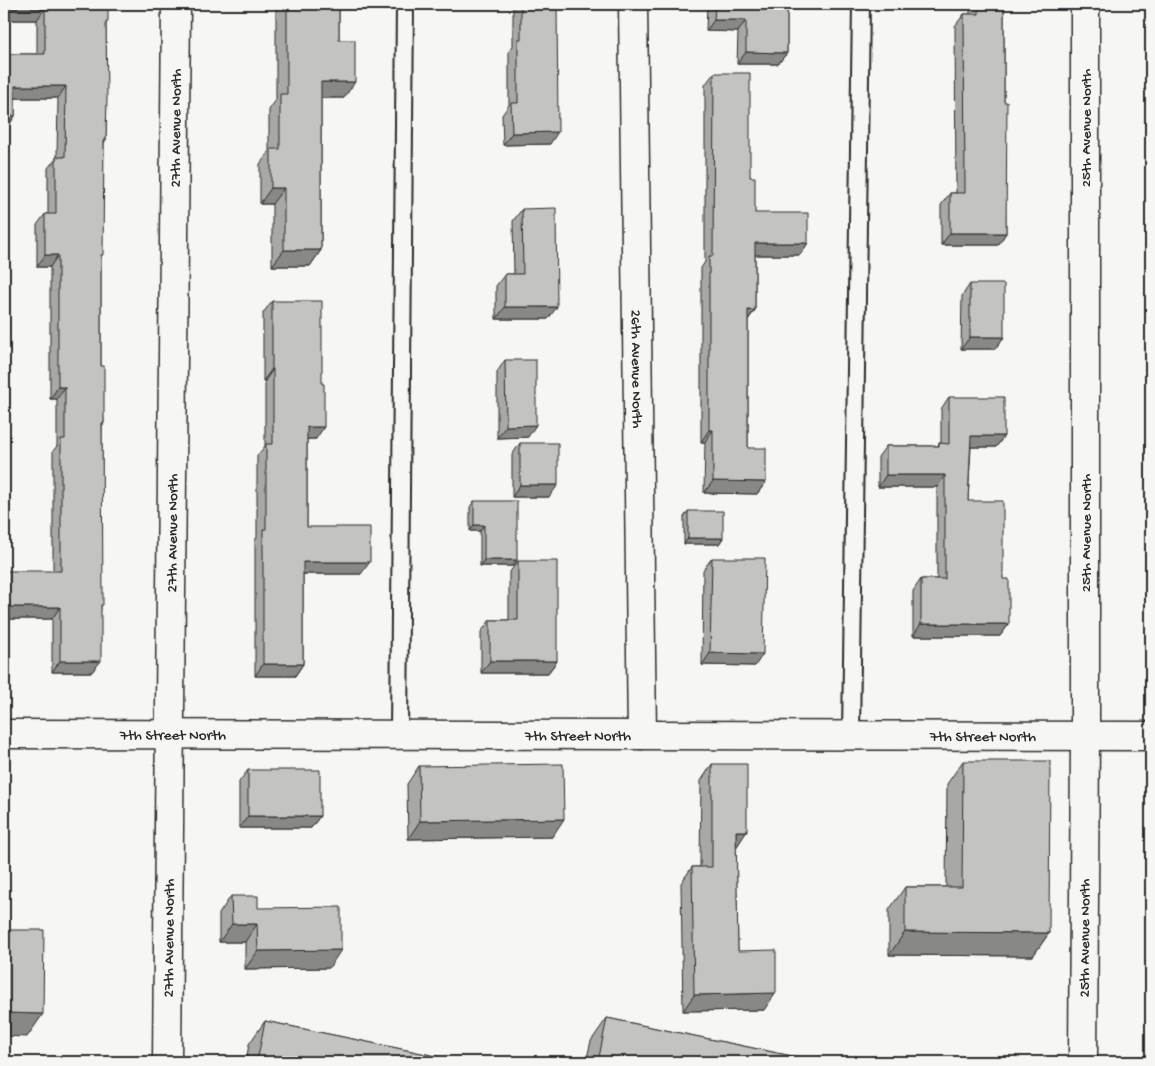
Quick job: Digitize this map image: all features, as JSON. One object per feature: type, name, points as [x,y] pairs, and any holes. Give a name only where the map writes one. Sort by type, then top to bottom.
[{"type":"street","name":"27th Avenue North","points":[[167,1062],[176,4]]},
{"type":"street","name":"26th Avenue North","points":[[633,4],[642,735]]},
{"type":"street","name":"25th Avenue North","points":[[1083,1062],[1085,4]]},
{"type":"street","name":"7th Street North","points":[[4,734],[1151,736]]},
{"type":"lane","points":[[399,734],[404,4]]},
{"type":"lane","points":[[852,735],[861,4]]},
{"type":"building","points":[[4,4],[108,4],[108,22],[106,22],[107,97],[106,140],[104,140],[103,255],[101,255],[101,366],[104,366],[104,423],[102,423],[103,605],[101,605],[101,661],[60,661],[60,607],[4,607],[4,571],[61,571],[61,439],[65,439],[65,387],[58,387],[58,255],[45,255],[45,214],[56,214],[56,157],[65,157],[66,86],[15,86],[15,116],[4,116],[4,54],[45,54],[45,8],[4,8]]},
{"type":"building","points":[[287,4],[339,4],[339,40],[355,40],[355,82],[321,82],[321,250],[284,250],[284,188],[271,188],[271,149],[280,149],[280,94],[287,94]]},
{"type":"building","points":[[521,4],[557,4],[558,132],[512,133],[511,103],[518,103],[518,39],[521,39]]},
{"type":"building","points":[[715,4],[787,4],[787,53],[746,52],[746,20],[714,20]]},
{"type":"building","points":[[979,4],[1004,4],[1004,102],[1007,102],[1006,233],[950,233],[950,193],[965,193],[964,14],[979,14]]},
{"type":"building","points":[[714,73],[750,73],[750,177],[755,177],[755,213],[808,213],[808,243],[755,243],[755,310],[748,310],[748,448],[766,448],[766,482],[713,481],[713,430],[709,430],[709,256],[713,256]]},
{"type":"building","points":[[556,208],[557,307],[505,307],[505,274],[523,274],[522,209]]},
{"type":"building","points":[[970,284],[1004,284],[1004,337],[970,337]]},
{"type":"building","points":[[272,301],[322,301],[324,427],[307,427],[307,527],[370,527],[370,562],[303,562],[303,664],[263,664],[263,529],[266,529],[266,444],[273,444]]},
{"type":"building","points":[[4,310],[8,310],[8,346],[4,346]]},
{"type":"building","points":[[505,360],[536,360],[536,425],[506,426]]},
{"type":"building","points":[[949,397],[1004,397],[1004,436],[971,436],[968,501],[1003,501],[1003,579],[1009,579],[1009,624],[921,624],[921,579],[945,579],[945,475],[886,475],[886,446],[939,446],[939,443],[949,444]]},
{"type":"building","points":[[520,443],[558,443],[558,485],[520,485]]},
{"type":"building","points":[[474,501],[517,501],[517,560],[484,560],[484,525],[474,525]]},
{"type":"building","points":[[688,511],[723,511],[723,538],[688,538]]},
{"type":"building","points":[[712,558],[765,558],[763,654],[710,653]]},
{"type":"building","points":[[518,561],[557,561],[557,661],[490,661],[490,620],[518,620]]},
{"type":"building","points":[[963,761],[1050,761],[1049,933],[905,932],[905,887],[962,887]]},
{"type":"building","points":[[563,764],[564,819],[420,821],[419,766]]},
{"type":"building","points":[[712,764],[747,764],[747,831],[736,831],[738,951],[776,950],[776,993],[694,995],[692,867],[712,867]]},
{"type":"building","points":[[248,770],[320,770],[320,816],[248,816]]},
{"type":"building","points":[[231,896],[258,896],[258,908],[341,907],[341,950],[258,951],[257,924],[232,924]]},
{"type":"building","points":[[4,930],[44,930],[43,1014],[4,1013]]},
{"type":"building","points":[[607,1018],[821,1062],[598,1062]]},
{"type":"building","points":[[265,1021],[465,1062],[257,1062]]}]
